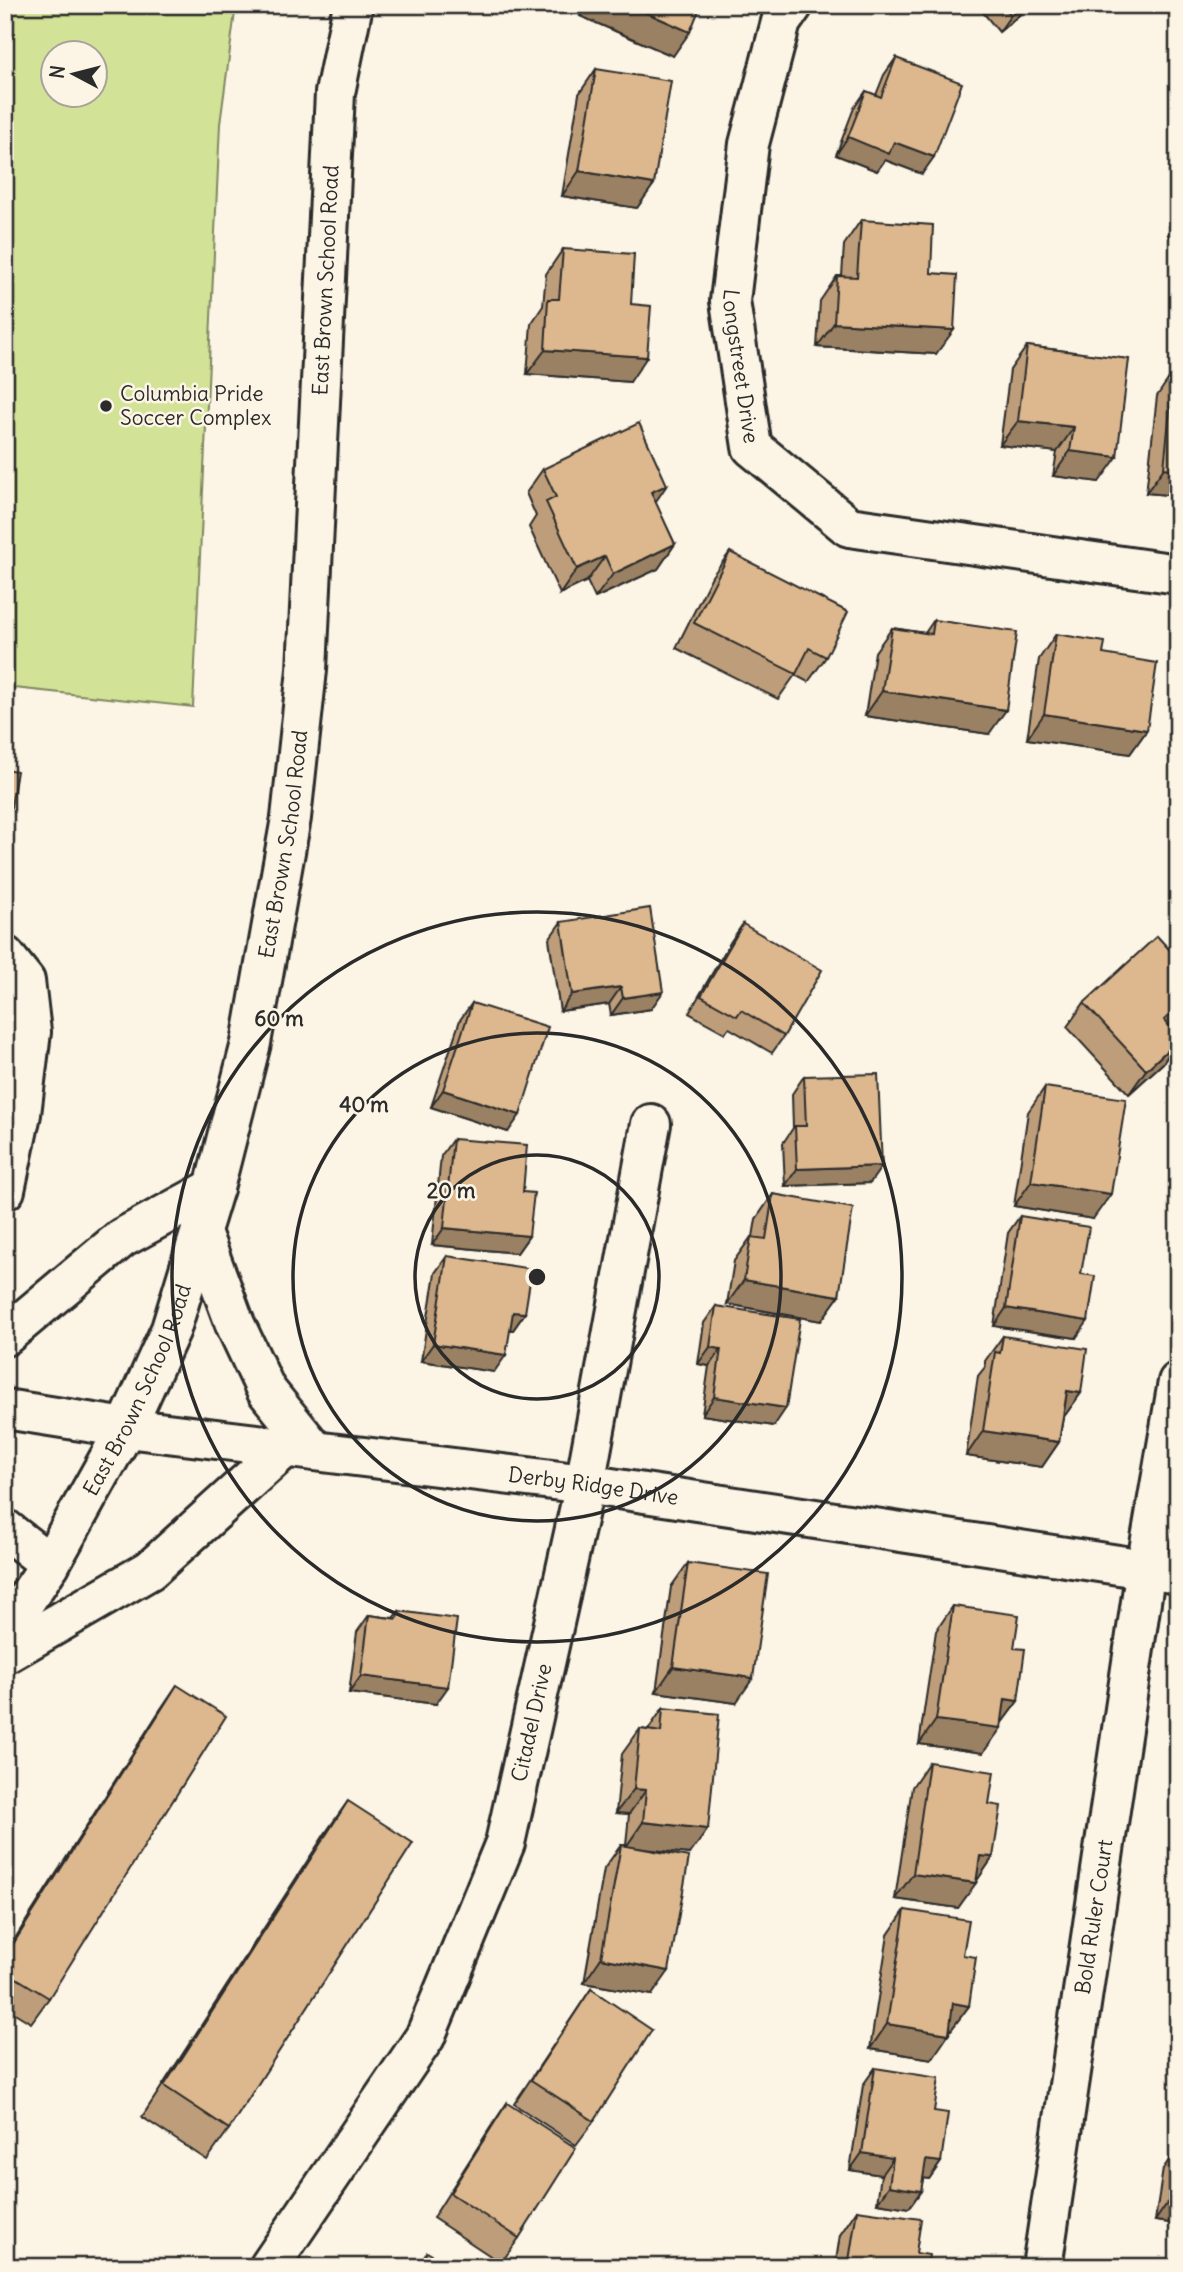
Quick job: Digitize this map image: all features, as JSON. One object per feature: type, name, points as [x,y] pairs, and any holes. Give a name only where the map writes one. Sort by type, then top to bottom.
[{"type":"street","name":"East Brown School Road","points":[[5,1631],[50,1564],[126,1428],[171,1329],[214,1188],[251,1044],[293,805],[307,670],[335,93],[353,5]]},
{"type":"street","name":"Longstreet Drive","points":[[793,5],[781,22],[749,144],[730,302],[751,447],[849,527],[1178,574]]},
{"type":"street","points":[[5,956],[25,981],[31,1032],[21,1114],[5,1190]]},
{"type":"street","name":"Citadel Drive","points":[[269,2267],[425,2037],[505,1843],[585,1484],[651,1124]]},
{"type":"street","points":[[5,1336],[122,1238],[214,1188]]},
{"type":"street","points":[[5,1654],[150,1570],[300,1449],[266,1390],[235,1324],[201,1232]]},
{"type":"street","name":"Bold Ruler Court","points":[[1042,2267],[1162,1571],[1178,1382]]},
{"type":"street","name":"Derby Ridge Drive","points":[[5,1409],[126,1428],[585,1484],[1162,1571]]},
{"type":"street","points":[[5,1529],[50,1564]]},
{"type":"green space","name":"Columbia Pride Soccer Complex","points":[[5,5],[236,5],[220,124],[193,707],[5,687]]},
{"type":"building","points":[[629,5],[701,5],[690,32]]},
{"type":"building","points":[[1003,5],[1023,5],[1011,15]]},
{"type":"building","points":[[896,58],[962,83],[934,157],[894,142],[889,154],[848,137],[866,91],[881,97]]},
{"type":"building","points":[[596,69],[671,81],[654,184],[579,171]]},
{"type":"building","points":[[861,220],[933,225],[931,273],[957,275],[954,330],[834,323],[837,276],[857,277]]},
{"type":"building","points":[[563,249],[634,254],[631,304],[651,306],[647,357],[545,350],[548,299],[559,299]]},
{"type":"building","points":[[1027,346],[1129,359],[1117,457],[1070,451],[1074,427],[1018,421]]},
{"type":"building","points":[[1174,371],[1178,372],[1178,470],[1164,468]]},
{"type":"building","points":[[639,423],[667,485],[651,492],[675,544],[613,574],[605,556],[577,569],[546,502],[556,497],[543,469]]},
{"type":"building","points":[[730,552],[848,612],[826,657],[809,648],[796,674],[694,623]]},
{"type":"building","points":[[934,620],[1017,632],[1006,710],[882,691],[892,628],[932,634]]},
{"type":"building","points":[[1056,634],[1105,642],[1103,654],[1157,663],[1147,730],[1044,714]]},
{"type":"building","points":[[5,769],[17,771],[6,838],[5,838]]},
{"type":"building","points":[[650,908],[663,992],[623,998],[621,987],[572,994],[561,922]]},
{"type":"building","points":[[743,924],[822,970],[784,1036],[741,1010],[737,1016],[701,996]]},
{"type":"building","points":[[1157,936],[1178,959],[1178,1007],[1164,1020],[1178,1035],[1178,1040],[1146,1070],[1084,1003]]},
{"type":"building","points":[[472,1003],[548,1027],[520,1115],[443,1090]]},
{"type":"building","points":[[878,1074],[882,1166],[797,1169],[795,1126],[806,1126],[804,1076]]},
{"type":"building","points":[[1045,1087],[1126,1099],[1111,1194],[1031,1182]]},
{"type":"building","points":[[453,1139],[527,1145],[523,1192],[534,1193],[529,1236],[444,1228]]},
{"type":"building","points":[[773,1194],[853,1208],[839,1296],[744,1280],[751,1237],[766,1239]]},
{"type":"building","points":[[1020,1216],[1089,1227],[1081,1274],[1095,1276],[1088,1321],[1006,1308]]},
{"type":"building","points":[[447,1256],[532,1269],[525,1313],[513,1312],[506,1355],[433,1344]]},
{"type":"building","points":[[716,1306],[800,1319],[786,1408],[714,1397],[721,1349],[710,1347]]},
{"type":"building","points":[[1003,1336],[1087,1349],[1081,1393],[1067,1391],[1059,1442],[983,1431],[995,1352],[1000,1353]]},
{"type":"building","points":[[688,1563],[768,1574],[753,1678],[673,1667]]},
{"type":"building","points":[[953,1606],[1019,1615],[1014,1648],[1025,1649],[1018,1701],[1005,1699],[1001,1728],[936,1720]]},
{"type":"building","points":[[399,1611],[457,1619],[448,1687],[361,1676],[369,1615],[397,1619]]},
{"type":"building","points":[[177,1685],[226,1716],[49,1998],[5,1971],[5,1957]]},
{"type":"building","points":[[663,1708],[719,1714],[708,1829],[643,1822],[646,1790],[634,1789],[640,1729],[661,1732]]},
{"type":"building","points":[[929,1762],[994,1772],[989,1804],[1001,1806],[993,1857],[980,1856],[976,1883],[913,1874]]},
{"type":"building","points":[[348,1801],[413,1843],[229,2129],[164,2086]]},
{"type":"building","points":[[621,1845],[689,1857],[669,1971],[601,1958]]},
{"type":"building","points":[[905,1910],[969,1920],[963,1955],[976,1957],[969,2006],[953,2003],[949,2034],[887,2024]]},
{"type":"building","points":[[591,1989],[652,2030],[594,2121],[531,2080]]},
{"type":"building","points":[[875,2068],[939,2078],[934,2111],[948,2113],[941,2162],[926,2160],[921,2191],[889,2186],[893,2158],[862,2153]]},
{"type":"building","points":[[507,2103],[576,2148],[519,2238],[450,2193]]},
{"type":"building","points":[[1178,2158],[1178,2197],[1172,2196]]},
{"type":"building","points":[[857,2210],[921,2219],[916,2253],[929,2255],[927,2267],[848,2267]]},
{"type":"building","points":[[427,2252],[452,2267],[418,2267]]},
{"type":"place","name":"Columbia Pride Soccer Complex","points":[[106,406]]}]
